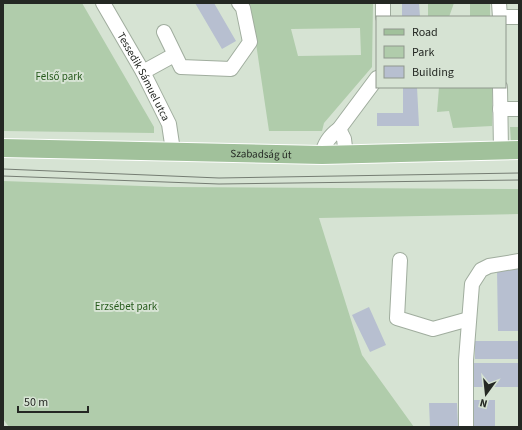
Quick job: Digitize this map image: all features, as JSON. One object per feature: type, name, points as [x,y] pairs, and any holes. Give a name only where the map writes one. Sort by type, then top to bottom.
[{"type":"main road","name":"Szabadság út","points":[[3,148],[172,153],[322,155],[519,150]]},
{"type":"street","name":"Tessedik Sámuel utca","points":[[104,3],[143,72],[169,124],[172,153]]},
{"type":"street","points":[[164,32],[181,67],[231,70],[250,42],[243,8],[239,3]]},
{"type":"street","points":[[383,3],[384,16]]},
{"type":"street","points":[[499,3],[500,16]]},
{"type":"street","points":[[506,17],[519,17]]},
{"type":"street","points":[[143,72],[174,54]]},
{"type":"street","points":[[322,155],[323,146],[331,134],[339,129],[376,79]]},
{"type":"street","points":[[500,88],[501,151]]},
{"type":"street","points":[[500,109],[519,109]]},
{"type":"street","points":[[339,129],[344,139],[346,155]]},
{"type":"street","points":[[400,260],[397,318],[434,330],[469,319]]},
{"type":"street","points":[[466,427],[466,360],[472,284],[481,270],[489,266],[519,261]]},
{"type":"green space","name":"Felső park","points":[[3,3],[82,3],[154,127],[154,133],[3,131]]},
{"type":"green space","points":[[250,3],[373,3],[372,67],[324,123],[322,131],[269,131]],"holes":[[[360,28],[361,55],[298,56],[291,29]]]},
{"type":"green space","points":[[428,3],[454,3],[449,16],[428,16]]},
{"type":"green space","points":[[470,3],[490,3],[490,16],[470,16]]},
{"type":"green space","points":[[439,88],[492,88],[492,126],[453,128],[449,111],[437,112]]},
{"type":"green space","points":[[510,127],[519,127],[519,142],[511,142]]},
{"type":"green space","name":"Erzsébet park","points":[[3,181],[169,187],[519,189],[519,214],[319,218],[362,355],[414,427],[9,427],[3,419]]},
{"type":"building","points":[[195,3],[214,3],[236,41],[222,49]]},
{"type":"building","points":[[402,3],[419,3],[420,16],[402,16]]},
{"type":"building","points":[[403,88],[417,88],[419,126],[377,126],[377,113],[403,113]]},
{"type":"building","points":[[519,268],[518,331],[498,331],[497,269]]},
{"type":"building","points":[[369,307],[386,345],[370,352],[352,315]]},
{"type":"building","points":[[475,341],[519,341],[519,359],[475,359]]},
{"type":"building","points":[[472,363],[519,363],[519,387],[472,387]]},
{"type":"building","points":[[474,400],[495,400],[495,427],[474,427]]},
{"type":"building","points":[[429,403],[457,403],[458,427],[430,427]]},
{"type":"tram line","points":[[3,169],[219,178],[519,173]]},
{"type":"tram line","points":[[3,176],[219,184],[519,180]]}]
